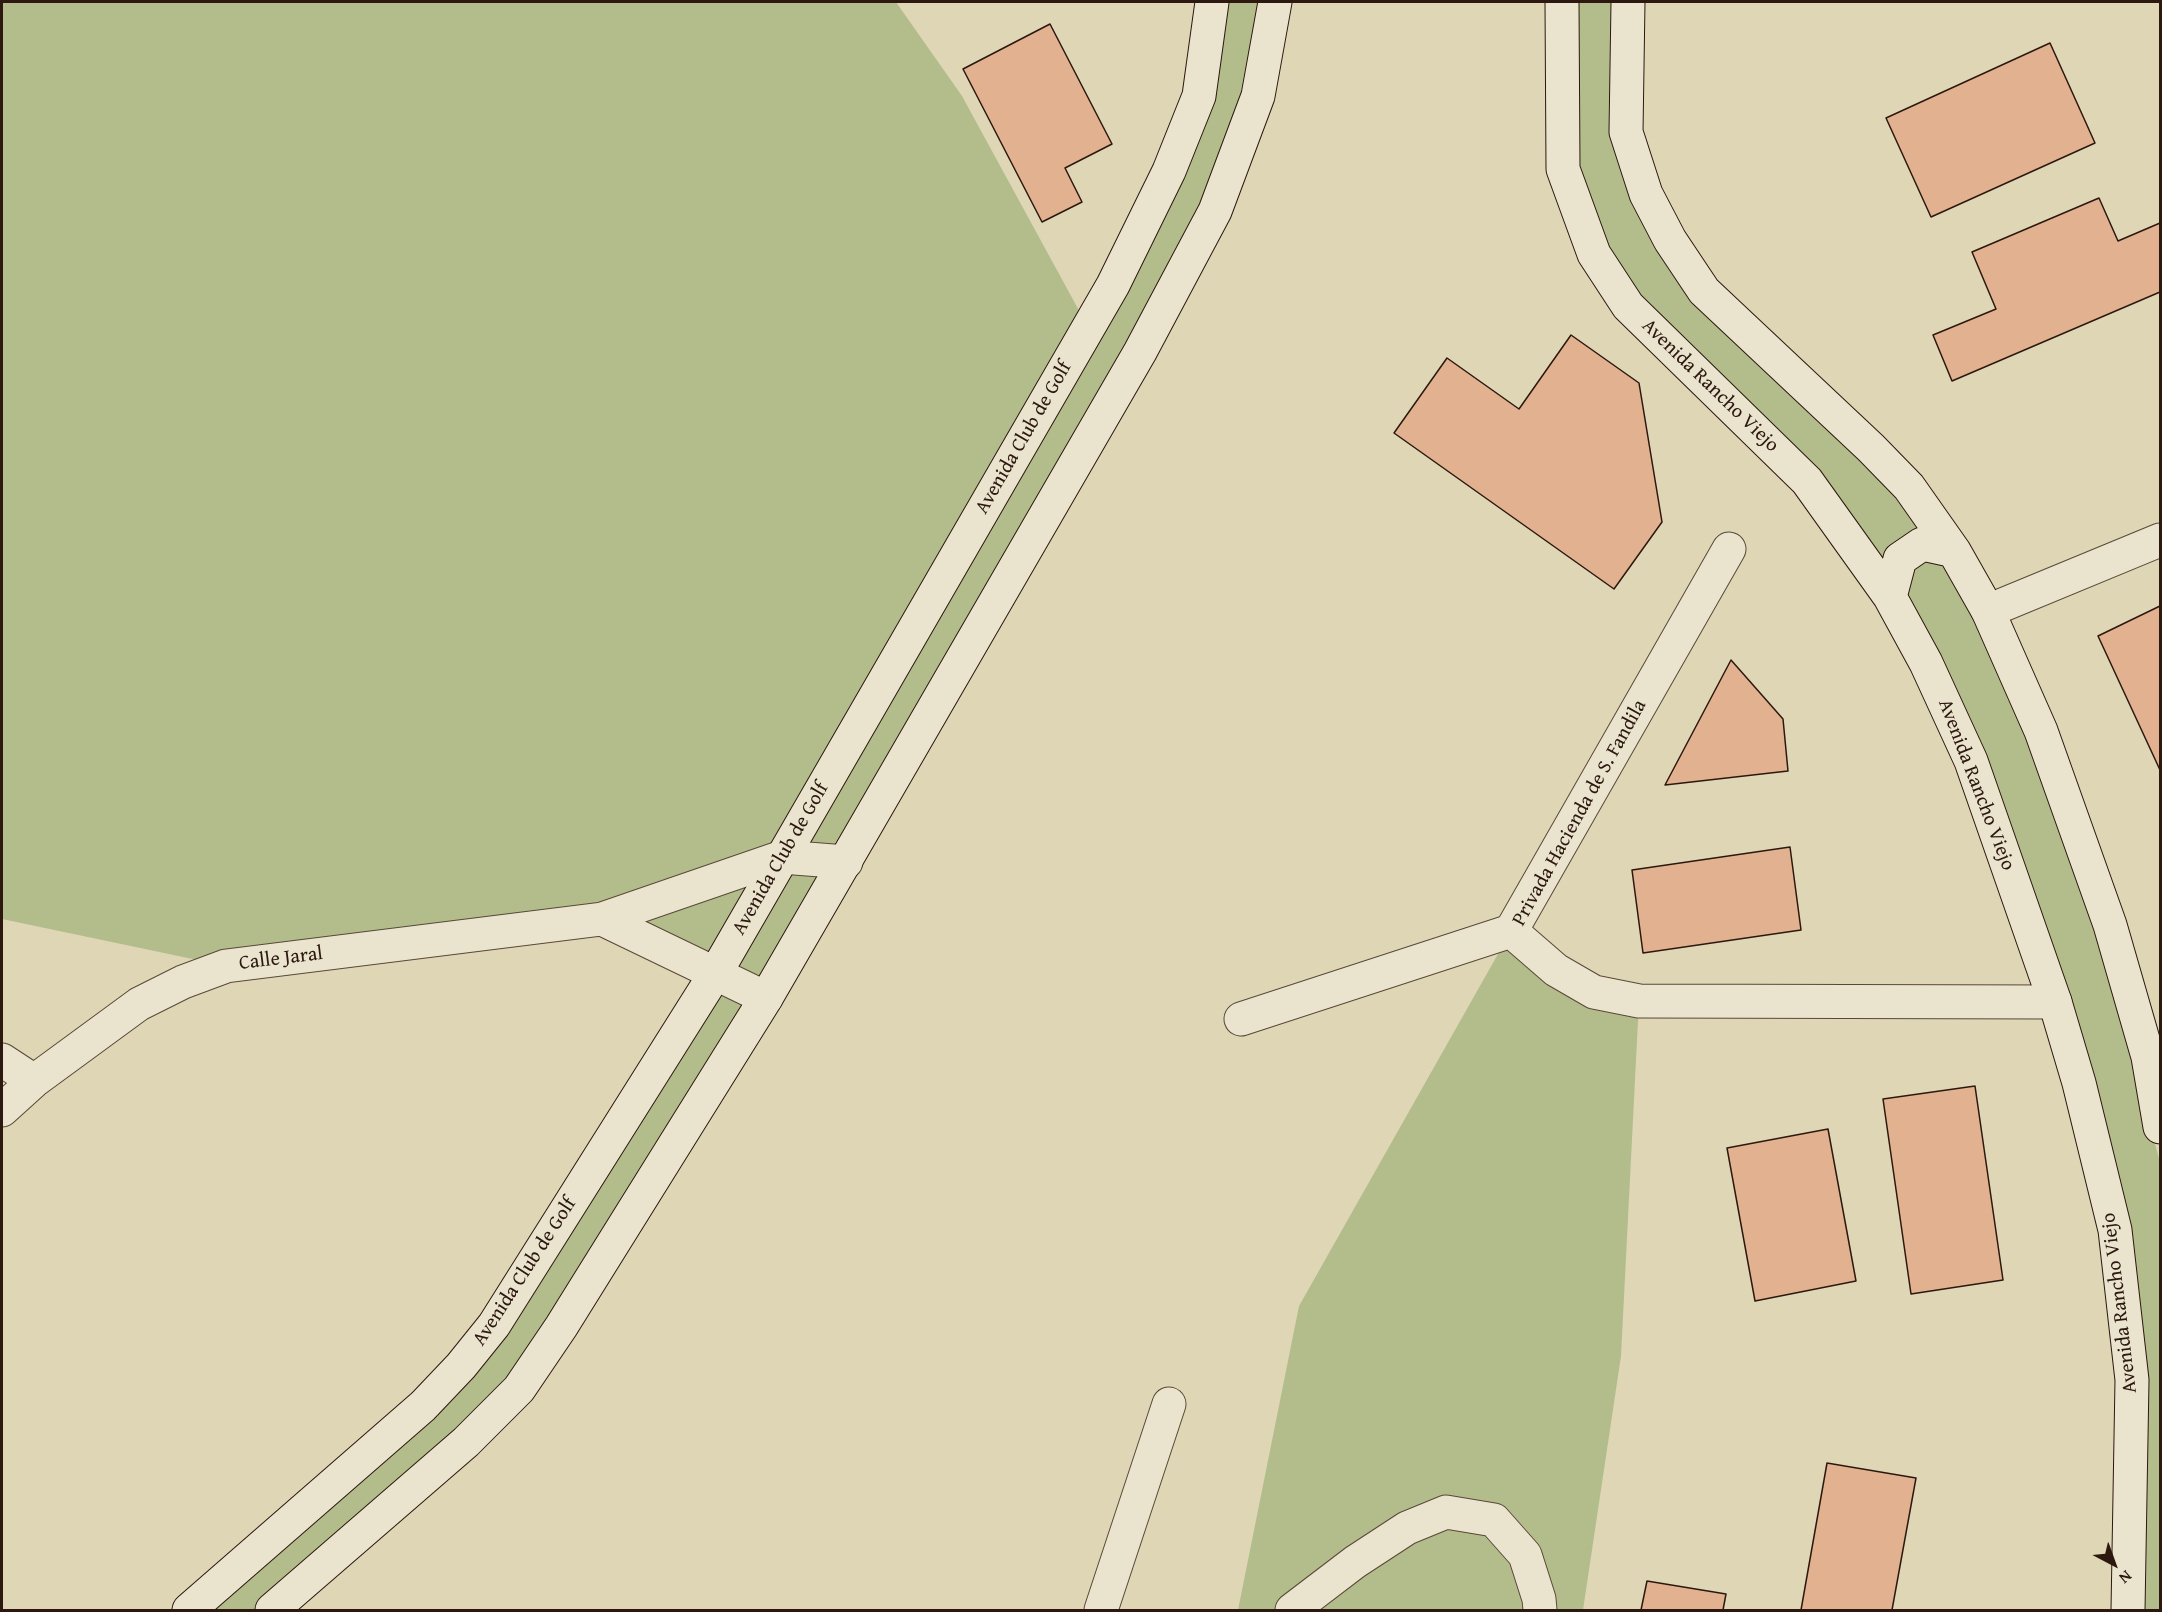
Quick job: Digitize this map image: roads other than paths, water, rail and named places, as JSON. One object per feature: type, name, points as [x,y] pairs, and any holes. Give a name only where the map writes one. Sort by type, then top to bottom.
[{"type":"street","name":"Avenida Club de Golf","points":[[189,1611],[423,1406],[461,1366],[494,1325],[715,974],[1118,275],[1169,171],[1199,96],[1212,2]]},
{"type":"street","points":[[272,1611],[466,1442],[519,1389],[561,1327],[766,998],[1140,352],[1215,211],[1257,96],[1275,2]]},
{"type":"street","name":"Avenida Rancho Viejo","points":[[1562,2],[1563,169],[1594,254],[1628,306],[1807,481],[1890,597],[1926,663],[1971,761],[2055,1002],[2079,1083],[2115,1230],[2132,1380],[2128,1611]]},
{"type":"street","points":[[1628,2],[1626,132],[1646,194],[1670,240],[1704,291],[1863,440],[1909,487],[1954,551],[1988,611],[2041,731],[2110,925],[2148,1057],[2160,1127]]},
{"type":"street","points":[[1988,611],[2160,540]]},
{"type":"street","points":[[1890,597],[1900,559],[1922,544],[1954,551]]},
{"type":"street","name":"Privada Hacienda de S. Fandila","points":[[1241,1019],[1511,931],[1729,549]]},
{"type":"street","name":"Calle Jaral","points":[[2,1110],[34,1081],[139,1004],[183,982],[226,966],[602,919],[782,856],[846,862]]},
{"type":"street","points":[[602,919],[766,998]]},
{"type":"street","name":"Privada Hacienda de S. Fandila","points":[[1511,931],[1556,970],[1594,992],[1639,1001],[2055,1002]]},
{"type":"street","points":[[2,1060],[34,1081]]},
{"type":"street","points":[[1101,1611],[1169,1404]]},
{"type":"street","points":[[1292,1611],[1355,1562],[1407,1528],[1446,1512],[1494,1520],[1525,1555],[1539,1599],[1540,1611]]}]
